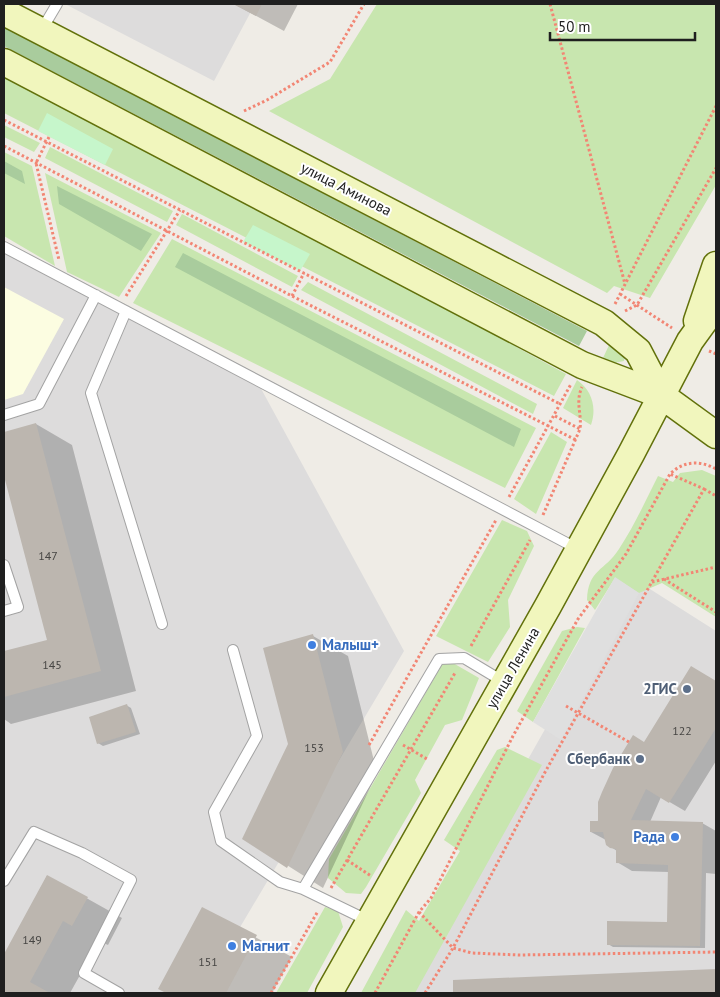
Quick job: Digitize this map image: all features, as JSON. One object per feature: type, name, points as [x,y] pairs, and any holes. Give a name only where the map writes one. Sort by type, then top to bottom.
[{"type":"street","name":"улица Аминова","points":[[4,12],[604,323],[638,351],[661,395]]},
{"type":"street","name":"улица Аминова","points":[[4,62],[582,364],[661,395],[716,435]]},
{"type":"street","name":"улица Ленина","points":[[330,993],[579,550],[690,340],[716,266]]},
{"type":"street","name":"улица Ленина","points":[[690,340],[716,305]]},
{"type":"lane","points":[[41,32],[57,4]]},
{"type":"lane","points":[[4,247],[579,550]]},
{"type":"lane","points":[[4,415],[39,404],[96,295]]},
{"type":"lane","points":[[123,309],[91,393],[162,624]]},
{"type":"lane","points":[[4,565],[18,607],[4,611]]},
{"type":"lane","points":[[233,650],[257,736],[214,812],[221,841],[280,882],[303,889],[370,922]]},
{"type":"lane","points":[[303,889],[439,659],[464,658],[505,682]]},
{"type":"lane","points":[[4,881],[34,832],[82,853],[131,880],[84,973],[119,993]]},
{"type":"path","points":[[230,129],[235,116],[267,100],[330,62],[364,4]]},
{"type":"path","points":[[550,4],[625,284]]},
{"type":"path","points":[[716,106],[612,309],[627,311],[637,305],[716,168]]},
{"type":"path","points":[[4,120],[560,404]]},
{"type":"path","points":[[50,137],[46,141],[36,163],[64,278]]},
{"type":"path","points":[[4,146],[292,296],[576,440]]},
{"type":"path","points":[[123,309],[180,210]]},
{"type":"path","points":[[292,296],[304,273]]},
{"type":"path","points":[[620,294],[690,340],[716,354]]},
{"type":"path","points":[[367,748],[555,416],[575,377]]},
{"type":"path","points":[[271,993],[537,528],[580,429],[581,421],[578,406],[584,384]]},
{"type":"path","points":[[555,416],[580,429]]},
{"type":"path","points":[[375,993],[419,912],[432,898],[513,736],[578,619],[626,554],[670,474],[678,465],[689,463],[714,468]]},
{"type":"path","points":[[670,474],[716,496]]},
{"type":"path","points":[[425,993],[453,948],[578,713],[704,489]]},
{"type":"path","points":[[652,582],[716,567]]},
{"type":"path","points":[[664,579],[716,612]]},
{"type":"path","points":[[566,706],[629,742]]},
{"type":"path","points":[[392,738],[427,759]]},
{"type":"path","points":[[347,860],[372,877]]},
{"type":"path","points":[[419,912],[453,948],[472,953],[519,955],[716,952]]},
{"type":"shaded area","points":[[65,4],[255,4],[214,81]]},
{"type":"shaded area","points":[[4,243],[252,372],[404,651],[201,993],[4,993]]},
{"type":"shaded area","points":[[4,287],[64,319],[23,394],[4,400]]},
{"type":"shaded area","points":[[615,577],[639,593],[561,740],[533,722]]},
{"type":"shaded area","points":[[631,577],[716,631],[716,993],[396,993]]},
{"type":"green space","points":[[377,4],[716,4],[716,185],[650,298],[614,286],[607,293],[269,111],[330,79]]},
{"type":"green space","points":[[4,27],[587,331],[579,346],[4,46]]},
{"type":"green space","points":[[4,77],[463,311],[518,348],[566,374],[554,396],[4,113]]},
{"type":"green space","points":[[47,113],[113,149],[105,165],[38,131]]},
{"type":"green space","points":[[4,125],[40,143],[34,152],[4,137]]},
{"type":"green space","points":[[50,147],[173,211],[167,222],[45,158]]},
{"type":"green space","points":[[4,152],[32,166],[55,266],[4,236]]},
{"type":"green space","points":[[4,161],[22,171],[25,184],[4,173]]},
{"type":"green space","points":[[45,173],[161,233],[119,297],[67,272]]},
{"type":"green space","points":[[57,186],[152,234],[141,251],[59,204]]},
{"type":"green space","points":[[182,214],[298,276],[292,287],[176,225]]},
{"type":"green space","points":[[253,225],[310,254],[300,271],[243,242]]},
{"type":"green space","points":[[172,239],[536,428],[505,488],[133,303]]},
{"type":"green space","points":[[183,253],[521,429],[514,447],[175,267]]},
{"type":"green space","points":[[308,282],[537,404],[533,414],[301,290]]},
{"type":"green space","points":[[610,343],[625,356],[624,361],[614,363],[603,358]]},
{"type":"green space","points":[[577,380],[590,394],[592,400],[593,419],[591,425],[563,408]]},
{"type":"green space","points":[[551,432],[567,442],[536,514],[514,499]]},
{"type":"green space","points":[[702,470],[716,476],[716,617],[662,583],[639,593],[615,578],[595,610],[587,600],[590,582],[619,549],[658,476],[673,482],[680,473]]},
{"type":"green space","points":[[502,520],[527,531],[534,546],[508,600],[510,627],[488,662],[436,636]]},
{"type":"green space","points":[[577,627],[585,628],[533,722],[517,711],[562,631]]},
{"type":"green space","points":[[443,663],[453,663],[479,678],[462,720],[445,725],[415,780],[421,793],[366,887],[361,894],[346,893],[328,878],[329,859]]},
{"type":"green space","points":[[505,747],[542,765],[415,993],[361,993],[406,910],[419,921],[460,851],[444,840],[497,750]]},
{"type":"green space","points":[[325,907],[338,911],[343,927],[307,993],[276,993]]},
{"type":"building","points":[[233,4],[262,4],[256,16]]},
{"type":"building","points":[[36,423],[101,671],[4,697],[4,651],[47,640],[4,476],[4,432]]},
{"type":"building","points":[[313,634],[343,752],[287,868],[242,839],[288,744],[263,648]]},
{"type":"building","points":[[691,666],[716,681],[716,728],[669,803],[646,789],[631,820],[703,822],[700,946],[607,945],[607,921],[667,922],[668,865],[616,863],[616,849],[606,845],[603,832],[590,832],[590,821],[598,821],[598,802],[602,792],[613,768],[633,735],[644,742]]},
{"type":"building","points":[[127,704],[136,732],[97,744],[89,717]]},
{"type":"building","points":[[47,875],[88,897],[72,926],[63,921],[30,982],[50,993],[4,993],[4,954]]},
{"type":"building","points":[[202,907],[257,935],[226,993],[166,993],[158,989]]},
{"type":"building","points":[[716,969],[716,993],[453,993],[453,980]]},
{"type":"place","name":"Малыш+","points":[[312,645]]},
{"type":"place","name":"2ГИС","points":[[687,689]]},
{"type":"place","name":"Сбербанк","points":[[640,759]]},
{"type":"place","name":"Рада","points":[[675,837]]},
{"type":"place","name":"Магнит","points":[[232,946]]}]
